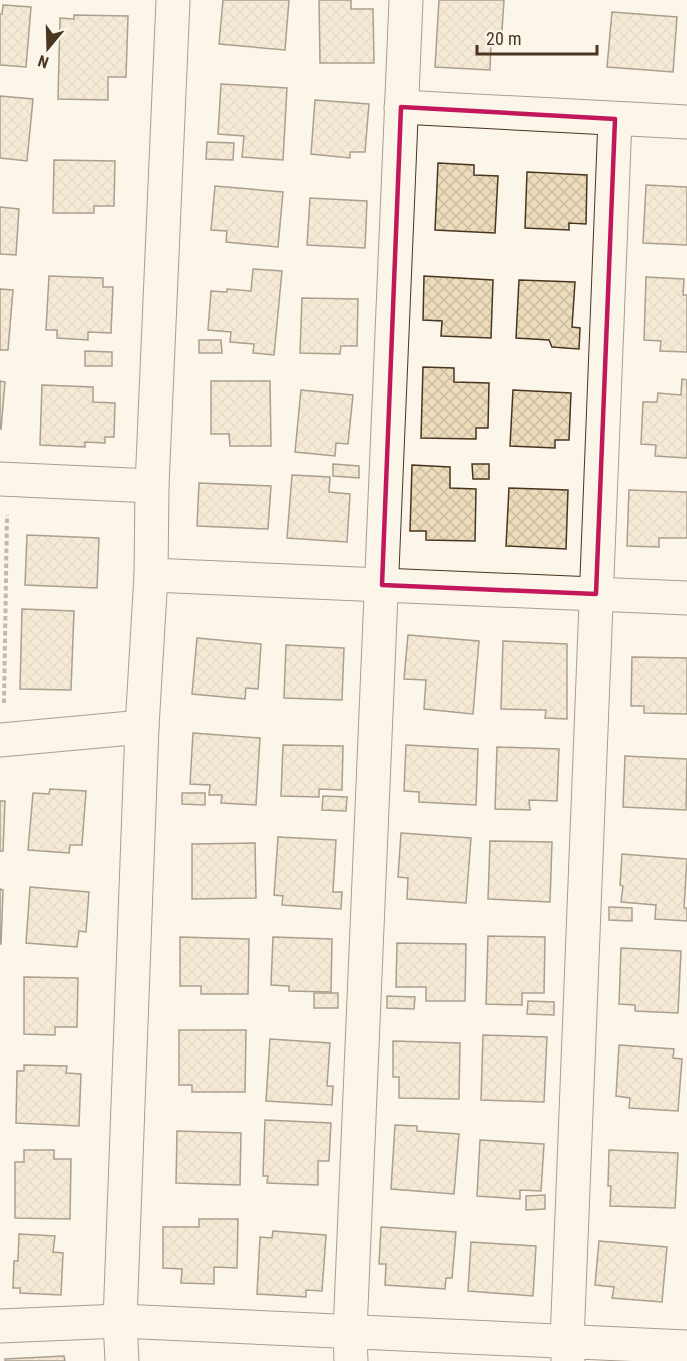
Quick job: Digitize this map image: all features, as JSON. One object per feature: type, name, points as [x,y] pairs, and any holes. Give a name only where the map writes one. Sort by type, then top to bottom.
[{"type":"street","points":[[122,1361],[120,1321],[142,727],[152,575],[152,486],[173,0]]},
{"type":"street","points":[[350,1347],[406,0]]},
{"type":"street","points":[[401,107],[687,122]]},
{"type":"street","points":[[568,1351],[615,119]]},
{"type":"street","points":[[4,480],[152,486]]},
{"type":"street","points":[[152,575],[687,598]]},
{"type":"street","points":[[2,740],[142,727]]},
{"type":"street","points":[[0,1326],[120,1321],[350,1347],[568,1351],[687,1347]]},
{"type":"path","points":[[2,740],[4,480]]},
{"type":"highlighted area","points":[[401,107],[615,119],[596,594],[382,585]]},
{"type":"building","points":[[223,0],[289,0],[285,50],[219,44]]},
{"type":"building","points":[[319,0],[351,0],[351,9],[373,9],[374,63],[320,63]]},
{"type":"building","points":[[439,0],[504,0],[501,45],[491,44],[490,70],[435,67]]},
{"type":"building","points":[[3,5],[31,7],[26,67],[0,65],[0,14],[2,14]]},
{"type":"building","points":[[612,12],[677,17],[673,72],[607,67]]},
{"type":"building","points":[[74,15],[128,16],[126,77],[108,77],[108,100],[58,99],[60,18],[74,19]]},
{"type":"building","points":[[221,84],[287,88],[283,160],[242,157],[244,136],[218,134]]},
{"type":"building","points":[[0,96],[33,99],[27,161],[0,158]]},
{"type":"building","points":[[315,100],[369,104],[365,152],[350,152],[350,158],[311,154]]},
{"type":"building","points":[[207,142],[234,143],[233,160],[206,159]]},
{"type":"building","points":[[54,160],[115,161],[114,206],[94,206],[94,213],[53,213]]},
{"type":"building","points":[[438,163],[474,165],[474,175],[498,176],[495,233],[435,230]]},
{"type":"building","points":[[527,172],[587,175],[586,224],[569,223],[569,230],[525,228]]},
{"type":"building","points":[[646,185],[687,187],[687,245],[643,243]]},
{"type":"building","points":[[215,186],[283,192],[278,247],[226,242],[227,231],[211,230]]},
{"type":"building","points":[[310,198],[367,201],[365,248],[307,245]]},
{"type":"building","points":[[0,207],[19,209],[16,255],[0,254]]},
{"type":"building","points":[[253,269],[282,271],[274,355],[253,353],[254,344],[230,342],[231,332],[208,330],[211,291],[227,292],[227,289],[251,291]]},
{"type":"building","points":[[49,276],[103,278],[103,287],[113,287],[111,333],[88,332],[88,340],[57,338],[57,330],[46,330]]},
{"type":"building","points":[[424,276],[493,280],[491,338],[441,336],[442,321],[423,320]]},
{"type":"building","points":[[646,277],[684,279],[683,295],[687,295],[687,352],[660,351],[661,341],[644,340]]},
{"type":"building","points":[[519,280],[575,282],[572,327],[580,328],[579,349],[552,347],[549,340],[516,338]]},
{"type":"building","points":[[0,289],[13,290],[8,350],[0,350]]},
{"type":"building","points":[[302,298],[358,299],[357,346],[341,346],[340,354],[300,353]]},
{"type":"building","points":[[199,340],[221,340],[222,353],[199,353]]},
{"type":"building","points":[[85,351],[112,352],[112,366],[85,366]]},
{"type":"building","points":[[423,367],[454,368],[454,382],[489,383],[488,428],[476,428],[476,439],[421,438]]},
{"type":"building","points":[[682,379],[687,380],[687,458],[655,456],[656,445],[641,444],[643,402],[657,402],[658,393],[681,395]]},
{"type":"building","points":[[0,381],[5,382],[1,429],[0,429]]},
{"type":"building","points":[[211,381],[270,381],[271,446],[230,446],[229,434],[211,434]]},
{"type":"building","points":[[42,385],[93,387],[93,402],[115,403],[114,437],[105,437],[105,443],[85,442],[85,447],[40,445]]},
{"type":"building","points":[[301,390],[353,395],[348,444],[336,443],[335,456],[295,452]]},
{"type":"building","points":[[513,390],[571,393],[569,440],[555,440],[555,448],[510,446]]},
{"type":"building","points":[[333,464],[359,466],[359,478],[333,476]]},
{"type":"building","points":[[472,464],[489,464],[489,479],[473,479]]},
{"type":"building","points":[[412,465],[450,467],[450,488],[476,489],[475,541],[426,540],[426,531],[410,531]]},
{"type":"building","points":[[292,475],[330,477],[329,492],[350,494],[347,542],[287,538]]},
{"type":"building","points":[[199,483],[271,486],[268,529],[197,526]]},
{"type":"building","points":[[509,488],[568,490],[566,549],[506,546]]},
{"type":"building","points":[[629,490],[687,492],[687,538],[659,538],[659,547],[627,546]]},
{"type":"building","points":[[27,535],[99,538],[97,588],[25,585]]},
{"type":"building","points":[[22,609],[74,611],[71,690],[20,689]]},
{"type":"building","points":[[408,635],[479,641],[473,714],[424,709],[426,680],[404,679]]},
{"type":"building","points":[[197,638],[261,644],[258,689],[246,688],[245,699],[192,694]]},
{"type":"building","points":[[503,641],[567,644],[567,719],[545,718],[546,710],[501,709]]},
{"type":"building","points":[[286,645],[344,648],[342,700],[284,698]]},
{"type":"building","points":[[632,657],[687,658],[687,714],[644,713],[644,706],[631,706]]},
{"type":"building","points":[[193,733],[260,738],[256,805],[221,803],[222,795],[209,795],[210,785],[190,784]]},
{"type":"building","points":[[283,745],[343,746],[342,790],[319,789],[319,797],[281,796]]},
{"type":"building","points":[[406,745],[478,749],[476,805],[419,802],[419,792],[404,791]]},
{"type":"building","points":[[497,747],[559,749],[557,801],[529,800],[530,810],[495,809]]},
{"type":"building","points":[[625,756],[687,759],[686,810],[623,807]]},
{"type":"building","points":[[50,789],[86,791],[82,845],[70,845],[69,853],[28,850],[33,793],[49,794]]},
{"type":"building","points":[[182,793],[205,793],[205,805],[182,804]]},
{"type":"building","points":[[323,796],[347,797],[346,811],[322,810]]},
{"type":"building","points":[[0,801],[5,801],[3,851],[0,851]]},
{"type":"building","points":[[401,833],[471,838],[466,903],[407,899],[408,878],[398,877]]},
{"type":"building","points":[[278,837],[336,840],[333,892],[342,892],[341,909],[282,905],[283,896],[274,895]]},
{"type":"building","points":[[490,841],[552,842],[550,902],[488,899]]},
{"type":"building","points":[[255,843],[256,898],[192,899],[192,844]]},
{"type":"building","points":[[622,854],[687,859],[684,908],[687,908],[687,921],[655,919],[656,905],[621,902]]},
{"type":"building","points":[[30,887],[89,892],[86,932],[79,931],[77,947],[26,943]]},
{"type":"building","points":[[0,889],[3,890],[1,944],[0,944]]},
{"type":"building","points":[[609,907],[632,908],[632,921],[609,920]]},
{"type":"building","points":[[488,936],[545,937],[544,993],[522,993],[522,1005],[486,1004]]},
{"type":"building","points":[[180,937],[249,939],[248,994],[201,994],[201,986],[180,986]]},
{"type":"building","points":[[273,937],[332,939],[331,992],[289,991],[289,986],[271,985]]},
{"type":"building","points":[[397,943],[466,944],[465,1001],[426,1001],[426,987],[396,987]]},
{"type":"building","points":[[621,948],[681,951],[678,1013],[635,1011],[635,1005],[619,1004]]},
{"type":"building","points":[[24,977],[78,978],[77,1027],[55,1027],[55,1035],[24,1034]]},
{"type":"building","points":[[314,993],[338,993],[338,1008],[314,1008]]},
{"type":"building","points":[[387,996],[415,997],[414,1009],[387,1008]]},
{"type":"building","points":[[528,1001],[554,1002],[554,1015],[527,1014]]},
{"type":"building","points":[[179,1030],[246,1030],[245,1092],[192,1092],[192,1085],[179,1085]]},
{"type":"building","points":[[483,1035],[547,1037],[544,1102],[481,1100]]},
{"type":"building","points":[[270,1039],[330,1043],[327,1086],[333,1086],[332,1105],[266,1101]]},
{"type":"building","points":[[393,1041],[460,1043],[459,1099],[399,1098],[399,1077],[393,1077]]},
{"type":"building","points":[[619,1045],[674,1049],[673,1058],[682,1059],[678,1111],[629,1108],[630,1098],[616,1096]]},
{"type":"building","points":[[24,1065],[67,1066],[66,1073],[81,1074],[79,1126],[16,1123],[17,1071],[24,1071]]},
{"type":"building","points":[[265,1120],[331,1123],[329,1161],[318,1161],[318,1185],[267,1183],[268,1176],[263,1176]]},
{"type":"building","points":[[395,1125],[417,1126],[417,1131],[459,1134],[454,1194],[391,1189]]},
{"type":"building","points":[[177,1131],[241,1133],[240,1185],[176,1183]]},
{"type":"building","points":[[480,1140],[544,1144],[541,1191],[520,1190],[520,1199],[477,1196]]},
{"type":"building","points":[[24,1150],[54,1150],[54,1159],[71,1159],[70,1219],[15,1218],[15,1162],[24,1162]]},
{"type":"building","points":[[609,1150],[678,1153],[675,1208],[610,1206]]},
{"type":"building","points":[[545,1195],[545,1209],[526,1210],[526,1196]]},
{"type":"building","points":[[199,1219],[238,1219],[237,1268],[214,1267],[214,1284],[181,1283],[182,1269],[163,1268],[163,1227],[199,1227]]},
{"type":"building","points":[[381,1227],[456,1232],[452,1278],[446,1278],[445,1289],[385,1285],[386,1264],[379,1264]]},
{"type":"building","points":[[273,1231],[326,1235],[322,1291],[306,1290],[306,1297],[257,1294],[260,1237],[272,1238]]},
{"type":"building","points":[[19,1234],[55,1236],[53,1252],[63,1253],[61,1295],[20,1293],[20,1288],[13,1288],[14,1261],[18,1261]]},
{"type":"building","points":[[599,1241],[667,1247],[662,1302],[612,1298],[614,1287],[595,1285]]},
{"type":"building","points":[[471,1242],[536,1246],[533,1296],[468,1291]]},
{"type":"building","points":[[64,1356],[65,1361],[5,1361],[5,1359]]}]
